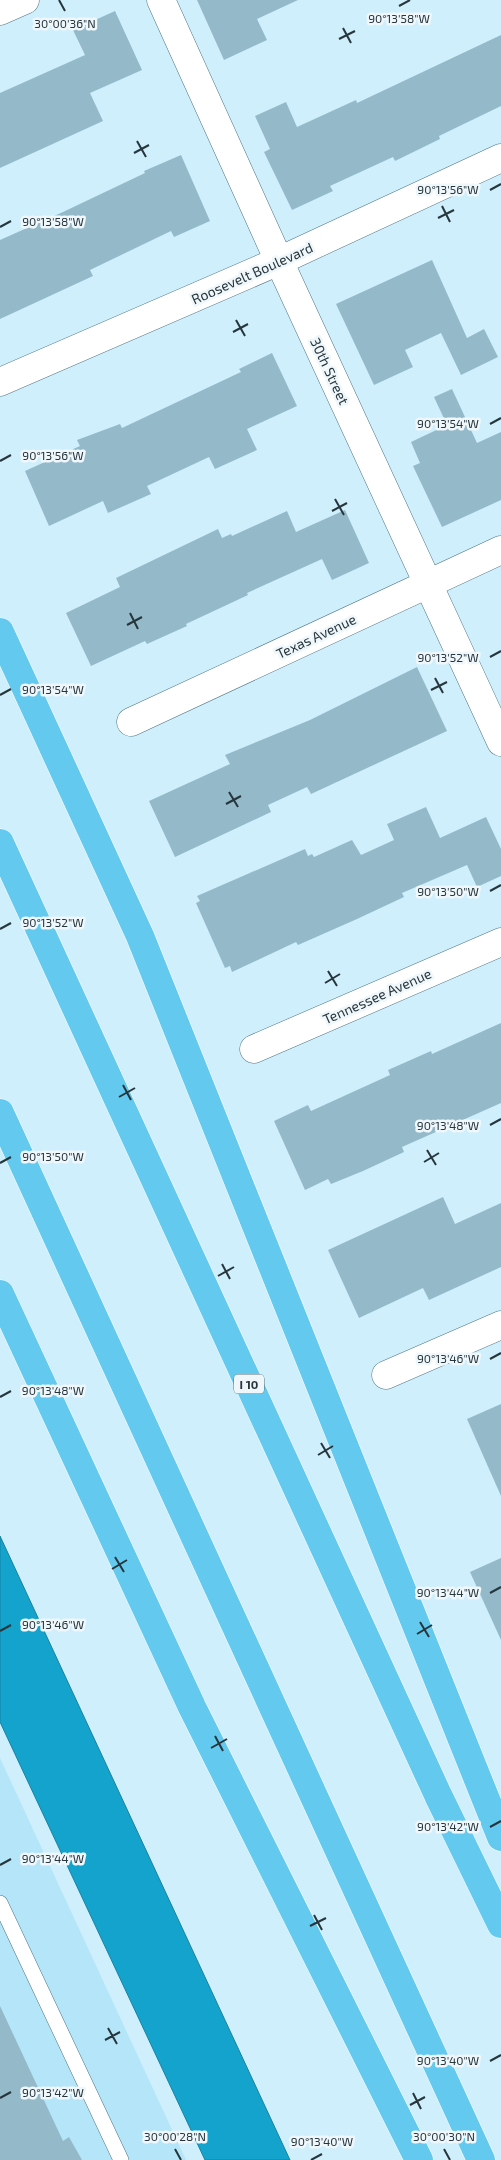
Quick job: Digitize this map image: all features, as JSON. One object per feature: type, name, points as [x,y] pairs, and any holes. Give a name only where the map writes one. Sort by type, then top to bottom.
[{"type":"highway","points":[[0,632],[140,936],[501,1837]]},
{"type":"highway","name":"I 10","points":[[0,843],[438,1795],[501,1924]]},
{"type":"highway","points":[[2,1116],[481,2160]]},
{"type":"highway","points":[[0,1294],[192,1707],[419,2160]]},
{"type":"street","points":[[0,12],[25,0]]},
{"type":"street","name":"30th Street","points":[[161,0],[501,742]]},
{"type":"street","name":"Roosevelt Boulevard","points":[[0,382],[279,261],[501,158]]},
{"type":"street","name":"Texas Avenue","points":[[131,722],[501,550]]},
{"type":"street","name":"Tennessee Avenue","points":[[254,1049],[501,942]]},
{"type":"street","points":[[386,1374],[501,1325]]},
{"type":"lane","points":[[0,1903],[121,2160]]},
{"type":"shaded area","points":[[0,1758],[186,2160],[0,2160]]},
{"type":"water","points":[[0,1536],[290,2160],[205,2160],[0,1722]]},
{"type":"building","points":[[197,0],[298,0],[257,19],[267,40],[224,60]]},
{"type":"building","points":[[115,11],[142,70],[90,93],[103,121],[0,168],[0,93],[85,55],[73,30]]},
{"type":"building","points":[[501,35],[501,106],[439,136],[440,139],[395,161],[393,157],[330,186],[333,191],[292,210],[264,152],[270,149],[255,116],[286,102],[297,127],[356,100],[357,103]]},
{"type":"building","points":[[181,155],[210,221],[174,237],[171,231],[90,270],[93,276],[0,319],[0,240]]},
{"type":"building","points":[[432,260],[467,338],[484,329],[498,357],[461,375],[441,333],[405,350],[413,367],[374,385],[336,304]]},
{"type":"building","points":[[272,353],[297,406],[247,429],[257,450],[215,469],[209,457],[147,486],[151,494],[108,513],[103,501],[49,526],[25,471],[80,446],[77,440],[120,424],[122,428],[241,372],[239,369]]},
{"type":"building","points":[[452,389],[477,443],[501,432],[501,500],[442,527],[413,466],[420,463],[411,442],[447,425],[434,397]]},
{"type":"building","points":[[345,510],[369,563],[332,580],[322,559],[247,593],[248,595],[186,624],[187,626],[147,644],[145,641],[91,666],[66,613],[120,587],[116,578],[218,529],[222,538],[231,534],[232,536],[287,511],[296,532]]},
{"type":"building","points":[[417,667],[447,731],[311,794],[307,787],[268,805],[271,812],[175,857],[149,801],[230,764],[225,755],[310,720]]},
{"type":"building","points":[[426,807],[440,838],[486,817],[501,849],[501,876],[477,887],[467,865],[402,893],[404,897],[298,945],[296,942],[232,972],[230,966],[225,968],[196,903],[200,901],[197,896],[305,849],[308,856],[312,854],[314,857],[352,840],[361,855],[394,840],[387,824]]},
{"type":"building","points":[[501,1023],[501,1103],[402,1147],[404,1152],[363,1171],[331,1184],[328,1179],[305,1190],[274,1121],[308,1105],[311,1111],[390,1075],[388,1070],[431,1051],[432,1054]]},
{"type":"building","points":[[443,1197],[455,1224],[501,1203],[501,1267],[429,1300],[423,1288],[359,1318],[328,1250]]},
{"type":"building","points":[[501,1404],[501,1496],[467,1419]]},
{"type":"building","points":[[501,1558],[501,1640],[470,1572]]},
{"type":"building","points":[[0,2006],[63,2141],[69,2137],[82,2160],[0,2160]]}]
